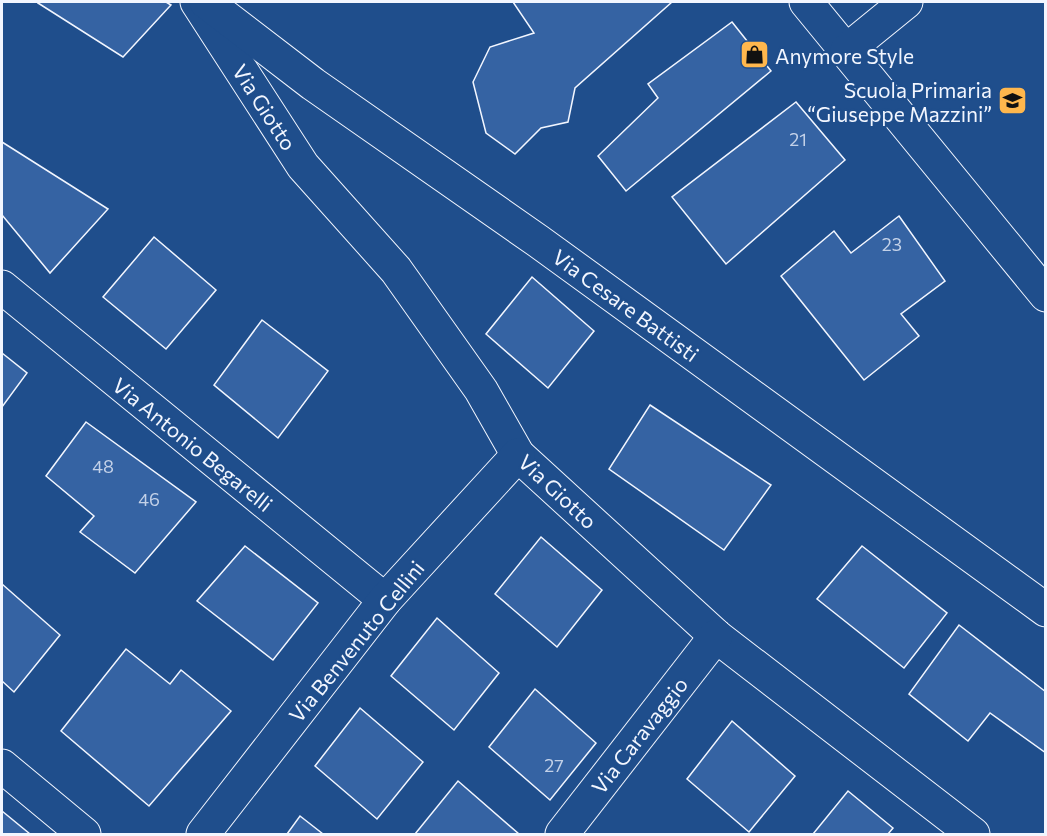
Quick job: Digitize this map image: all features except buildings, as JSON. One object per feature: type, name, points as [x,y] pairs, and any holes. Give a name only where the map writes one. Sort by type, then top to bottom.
[{"type":"street","name":"Via Giotto","points":[[197,2],[303,166],[396,270],[481,390],[518,455],[716,636],[973,834]]},
{"type":"street","name":"Via Cesare Battisti","points":[[206,2],[313,84],[538,241],[1046,610]]},
{"type":"street","points":[[806,2],[1046,295]]},
{"type":"street","points":[[847,50],[906,2]]},
{"type":"street","name":"Via Antonio Begarelli","points":[[2,287],[385,600]]},
{"type":"street","name":"Via Benvenuto Cellini","points":[[203,834],[385,600],[518,455]]},
{"type":"street","name":"Via Caravaggio","points":[[562,834],[716,636]]},
{"type":"street","points":[[2,766],[84,834]]},
{"type":"place","name":"Anymore Style","points":[[754,55]]},
{"type":"place","name":"Scuola Primaria “Giuseppe Mazzini”","points":[[1013,101]]}]
